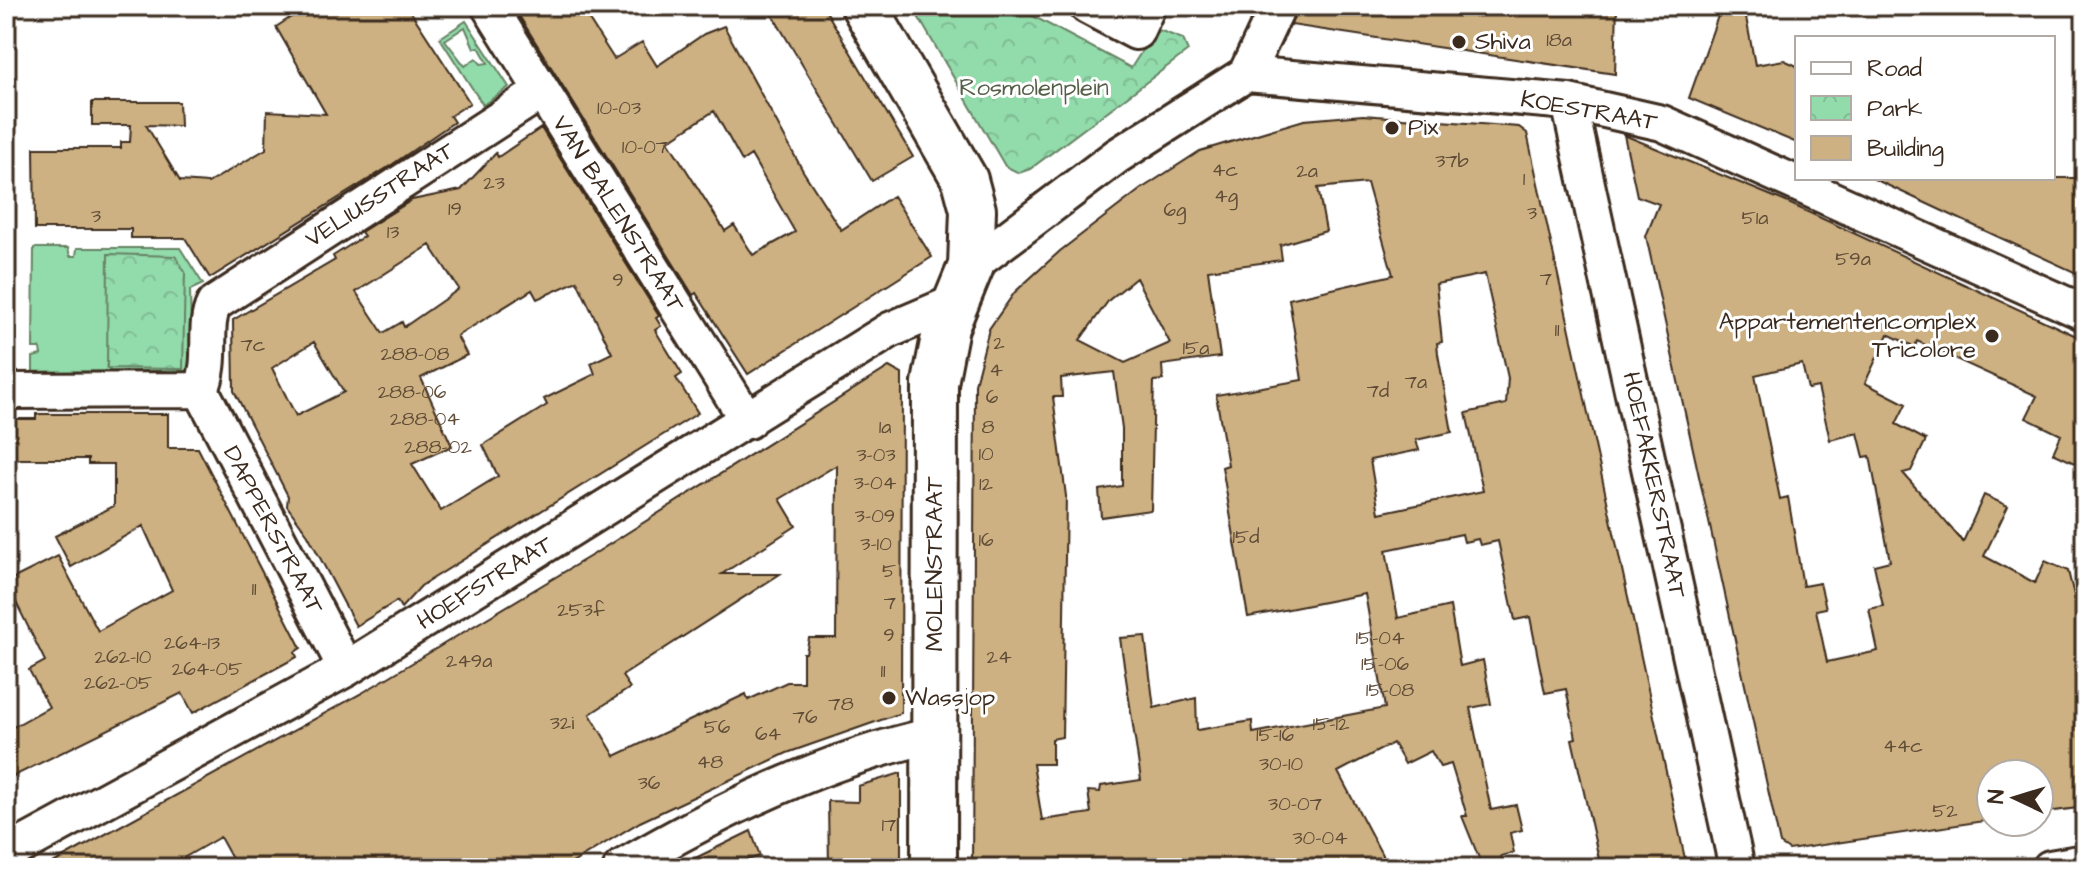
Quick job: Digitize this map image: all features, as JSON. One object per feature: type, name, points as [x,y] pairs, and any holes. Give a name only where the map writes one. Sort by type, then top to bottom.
[{"type":"street","name":"VAN BALENSTRAAT","points":[[489,6],[748,421]]},
{"type":"street","points":[[864,6],[965,180],[973,210],[964,284]]},
{"type":"street","points":[[1087,6],[1136,32],[1148,6]]},
{"type":"street","points":[[964,284],[1117,156],[1246,74],[1278,6]]},
{"type":"street","name":"KOESTRAAT","points":[[1246,74],[1569,102],[1662,123],[2085,313]]},
{"type":"street","name":"VELIUSSTRAAT","points":[[201,390],[209,370],[211,310],[220,299],[541,92]]},
{"type":"street","name":"HOEFAKKERSTRAAT","points":[[1569,102],[1737,868]]},
{"type":"street","name":"HOEFSTRAAT","points":[[6,854],[346,669],[964,284]]},
{"type":"street","name":"MOLENSTRAAT","points":[[934,868],[935,383],[946,327],[964,284]]},
{"type":"street","points":[[11,391],[201,390]]},
{"type":"street","name":"DAPPERSTRAAT","points":[[201,390],[346,669]]},
{"type":"street","points":[[621,868],[776,790],[880,747],[935,735]]},
{"type":"street","points":[[2050,868],[2085,862]]},
{"type":"green space","name":"Rosmolenplein","points":[[912,6],[1014,6],[1131,68],[1156,29],[1183,39],[1188,51],[1030,169],[1019,173],[1005,166]]},
{"type":"green space","points":[[466,21],[509,87],[483,105],[440,38]],"holes":[[[465,27],[474,48],[479,47],[488,63],[481,64],[476,58],[465,66],[445,40]]]},
{"type":"green space","points":[[34,248],[68,248],[70,256],[76,256],[77,248],[180,248],[203,284],[190,290],[192,372],[167,380],[165,371],[50,372],[49,379],[33,381],[33,357],[41,355],[40,348],[33,348]]},
{"type":"green space","points":[[108,254],[175,256],[185,272],[183,369],[107,368]]},
{"type":"building","points":[[308,6],[407,6],[470,103],[450,116],[454,122],[390,166],[210,278],[185,238],[131,238],[131,229],[35,229],[34,148],[121,148],[121,142],[130,142],[131,125],[92,125],[92,102],[179,102],[180,126],[146,125],[180,181],[208,183],[266,149],[267,111],[326,114],[276,27]]},
{"type":"building","points":[[513,6],[580,6],[614,59],[642,42],[657,66],[704,34],[724,26],[803,171],[841,230],[893,196],[932,257],[748,374],[696,293],[693,295]],"holes":[[[714,111],[742,161],[751,155],[795,232],[753,255],[734,225],[725,231],[668,141]]]},
{"type":"building","points":[[767,6],[823,6],[913,157],[872,181]]},
{"type":"building","points":[[1298,6],[1617,6],[1615,74],[1291,25]]},
{"type":"building","points":[[1745,12],[1755,65],[1784,60],[1795,65],[1795,142],[1689,98],[1718,16]]},
{"type":"building","points":[[1363,115],[1519,127],[1527,133],[1687,868],[1601,868],[1572,739],[1576,738],[1566,689],[1545,693],[1530,617],[1515,620],[1498,541],[1480,545],[1478,539],[1464,542],[1462,534],[1386,550],[1398,618],[1450,606],[1460,666],[1483,660],[1491,704],[1470,708],[1491,810],[1516,805],[1522,830],[1510,833],[1514,853],[1501,856],[1503,868],[1483,868],[1462,816],[1467,816],[1451,764],[1440,767],[1431,751],[1405,764],[1393,743],[1338,772],[1389,868],[972,868],[975,384],[989,329],[1015,292],[1060,251],[1141,189],[1200,151],[1304,120]],"holes":[[[1367,183],[1393,275],[1289,299],[1302,380],[1216,395],[1228,465],[1222,467],[1248,617],[1365,594],[1385,708],[1253,733],[1252,721],[1197,730],[1196,698],[1154,708],[1145,636],[1120,638],[1141,780],[1101,786],[1100,792],[1088,791],[1091,813],[1042,820],[1033,764],[1052,764],[1052,739],[1062,737],[1066,496],[1053,397],[1062,397],[1061,378],[1114,372],[1122,428],[1122,486],[1099,490],[1101,517],[1151,510],[1154,381],[1163,380],[1162,365],[1220,357],[1208,270],[1282,260],[1280,245],[1326,231],[1318,188]],[[1485,274],[1508,378],[1506,404],[1466,413],[1483,491],[1379,513],[1370,460],[1419,450],[1416,440],[1452,432],[1438,354],[1437,343],[1442,342],[1436,284]],[[1136,278],[1170,343],[1125,363],[1080,340],[1109,300]]]},
{"type":"building","points":[[541,128],[659,316],[656,318],[661,326],[655,330],[682,374],[676,378],[698,413],[421,586],[401,608],[397,601],[356,626],[308,535],[287,506],[288,496],[234,391],[233,320],[335,260],[333,256],[364,236],[361,232],[412,200],[461,190],[496,153],[498,157]],"holes":[[[430,245],[459,289],[404,327],[402,322],[383,333],[356,292]],[[577,281],[612,353],[591,363],[595,374],[544,399],[547,405],[483,445],[498,476],[441,511],[412,464],[452,446],[421,378],[467,355],[457,336],[532,290],[537,299]],[[314,342],[344,392],[296,416],[272,368]]]},
{"type":"building","points":[[1624,135],[1784,201],[2085,340],[2085,468],[2053,453],[2061,435],[2026,418],[2037,396],[1917,341],[1915,347],[1888,334],[1865,383],[1906,404],[1896,424],[1926,440],[1911,471],[1903,473],[1963,542],[1984,495],[2008,506],[1984,556],[2035,583],[2045,561],[2068,571],[2082,628],[2085,628],[2085,807],[2055,811],[2055,758],[1975,758],[1975,822],[1789,850],[1780,844],[1646,236],[1659,204],[1637,196]],"holes":[[[1802,364],[1808,389],[1818,387],[1830,440],[1858,433],[1864,457],[1870,456],[1890,561],[1874,565],[1883,606],[1869,609],[1878,651],[1827,662],[1816,610],[1826,608],[1820,583],[1803,586],[1788,497],[1780,499],[1755,375]]]},
{"type":"building","points":[[2085,178],[2085,277],[1876,180]]},
{"type":"building","points":[[889,367],[902,374],[901,713],[787,753],[640,822],[564,868],[237,868],[220,837],[166,868],[44,868],[362,693],[594,554]],"holes":[[[837,465],[836,638],[809,638],[806,653],[803,653],[803,682],[787,682],[748,700],[746,694],[615,756],[590,714],[630,688],[622,676],[780,574],[722,574],[796,526],[780,499]]]},
{"type":"building","points":[[36,414],[168,414],[168,448],[198,448],[301,648],[295,652],[297,657],[193,713],[182,693],[6,780],[6,731],[49,707],[29,670],[45,661],[6,582],[58,556],[98,631],[172,590],[143,526],[71,567],[55,536],[114,506],[114,464],[88,464],[88,459],[6,459],[6,419],[36,419]]},
{"type":"building","points":[[901,773],[901,868],[829,868],[828,801],[858,802],[858,786]]},
{"type":"building","points":[[751,831],[760,856],[741,862],[743,868],[675,868]]},
{"type":"place","name":"Shiva","points":[[1459,42]]},
{"type":"place","name":"Pix","points":[[1392,128]]},
{"type":"place","name":"Appartementencomplex Tricolore","points":[[1992,336]]},
{"type":"place","name":"Wassjop","points":[[889,698]]}]
